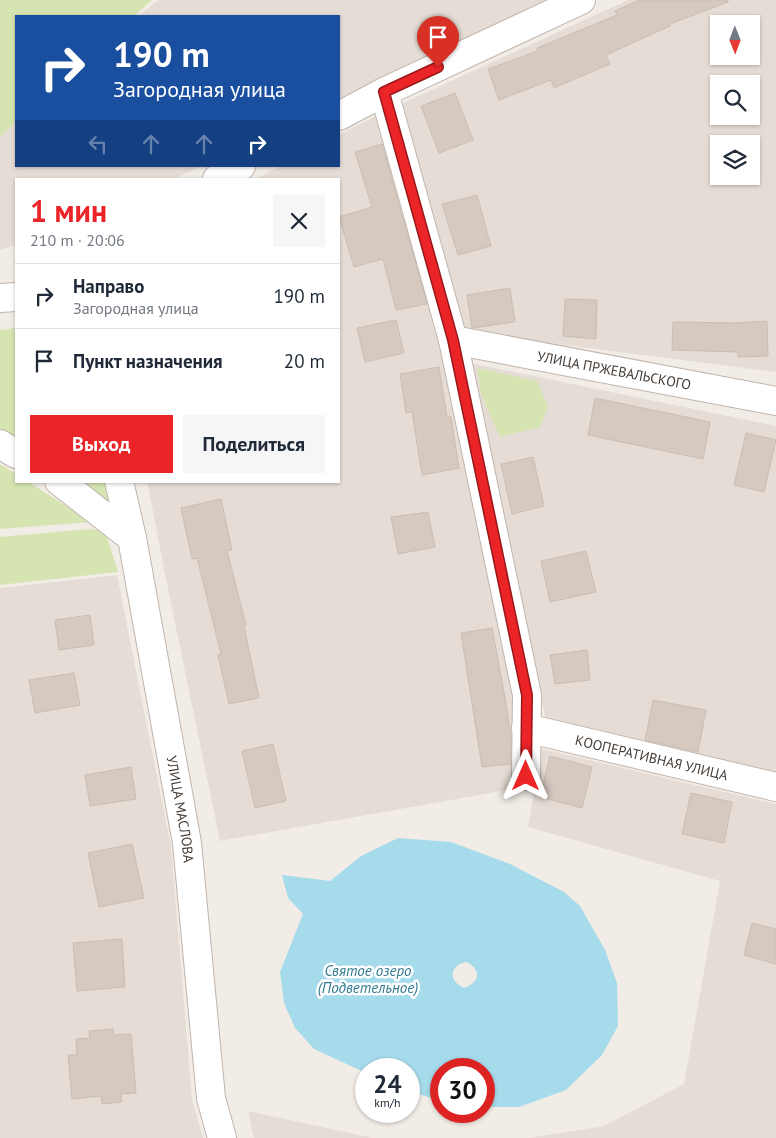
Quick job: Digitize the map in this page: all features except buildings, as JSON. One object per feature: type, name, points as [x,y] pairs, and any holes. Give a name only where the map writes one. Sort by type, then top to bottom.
[{"type":"street","points":[[340,115],[384,92],[581,0]]},
{"type":"street","points":[[384,92],[453,340],[527,695],[526,776]]},
{"type":"street","points":[[219,178],[239,167]]},
{"type":"street","points":[[0,298],[15,297]]},
{"type":"street","name":"УЛИЦА ПРЖЕВАЛЬСКОГО","points":[[453,340],[776,401]]},
{"type":"street","points":[[0,444],[15,453]]},
{"type":"street","points":[[62,483],[132,538]]},
{"type":"street","name":"УЛИЦА МАСЛОВА","points":[[120,483],[187,843],[211,1098],[222,1138]]},
{"type":"street","name":"КООПЕРАТИВНАЯ УЛИЦА","points":[[526,728],[776,787]]},
{"type":"shaded area","points":[[159,0],[557,0],[340,102],[340,15],[139,15]]},
{"type":"shaded area","points":[[628,0],[776,0],[776,372],[463,332],[399,105]]},
{"type":"shaded area","points":[[15,109],[15,167],[199,167],[176,178],[15,178],[15,245],[0,250],[0,121]]},
{"type":"shaded area","points":[[381,113],[444,340],[521,714],[518,788],[220,841],[147,483],[340,483],[340,178],[258,178],[278,167],[340,167],[340,134]]},
{"type":"shaded area","points":[[465,362],[776,426],[776,774],[547,724]]},
{"type":"shaded area","points":[[117,575],[171,847],[192,1099],[203,1138],[0,1138],[0,588]]},
{"type":"shaded area","points":[[542,749],[776,804],[776,1138],[529,1138],[604,1126],[684,1084],[720,881],[528,827]]},
{"type":"shaded area","points":[[248,1111],[373,1138],[254,1138]]},
{"type":"green space","points":[[0,0],[152,0],[135,15],[15,15],[15,123],[0,137]]},
{"type":"green space","points":[[15,328],[15,443],[0,433],[0,330]]},
{"type":"green space","points":[[477,368],[537,381],[548,407],[540,427],[500,437],[481,394]]},
{"type":"green space","points":[[0,464],[15,473],[15,483],[30,483],[91,522],[0,529]]},
{"type":"green space","points":[[77,483],[110,483],[115,503],[101,499]]},
{"type":"green space","points":[[90,529],[105,531],[118,572],[0,585],[0,537]]},
{"type":"water","name":"Святое озеро (Подветельное)","points":[[398,838],[451,842],[510,864],[564,892],[580,906],[605,950],[617,983],[618,1026],[602,1055],[566,1090],[519,1107],[495,1107],[495,1058],[430,1058],[430,1098],[420,1094],[420,1058],[355,1058],[355,1068],[314,1049],[295,1028],[284,1003],[280,972],[303,914],[288,898],[282,875],[330,881],[361,856]],"holes":[[[466,962],[475,968],[477,976],[469,986],[464,988],[455,982],[453,978],[454,970],[460,964]]]},
{"type":"route","points":[[438,67],[384,92],[453,340],[527,695],[526,776]]}]
